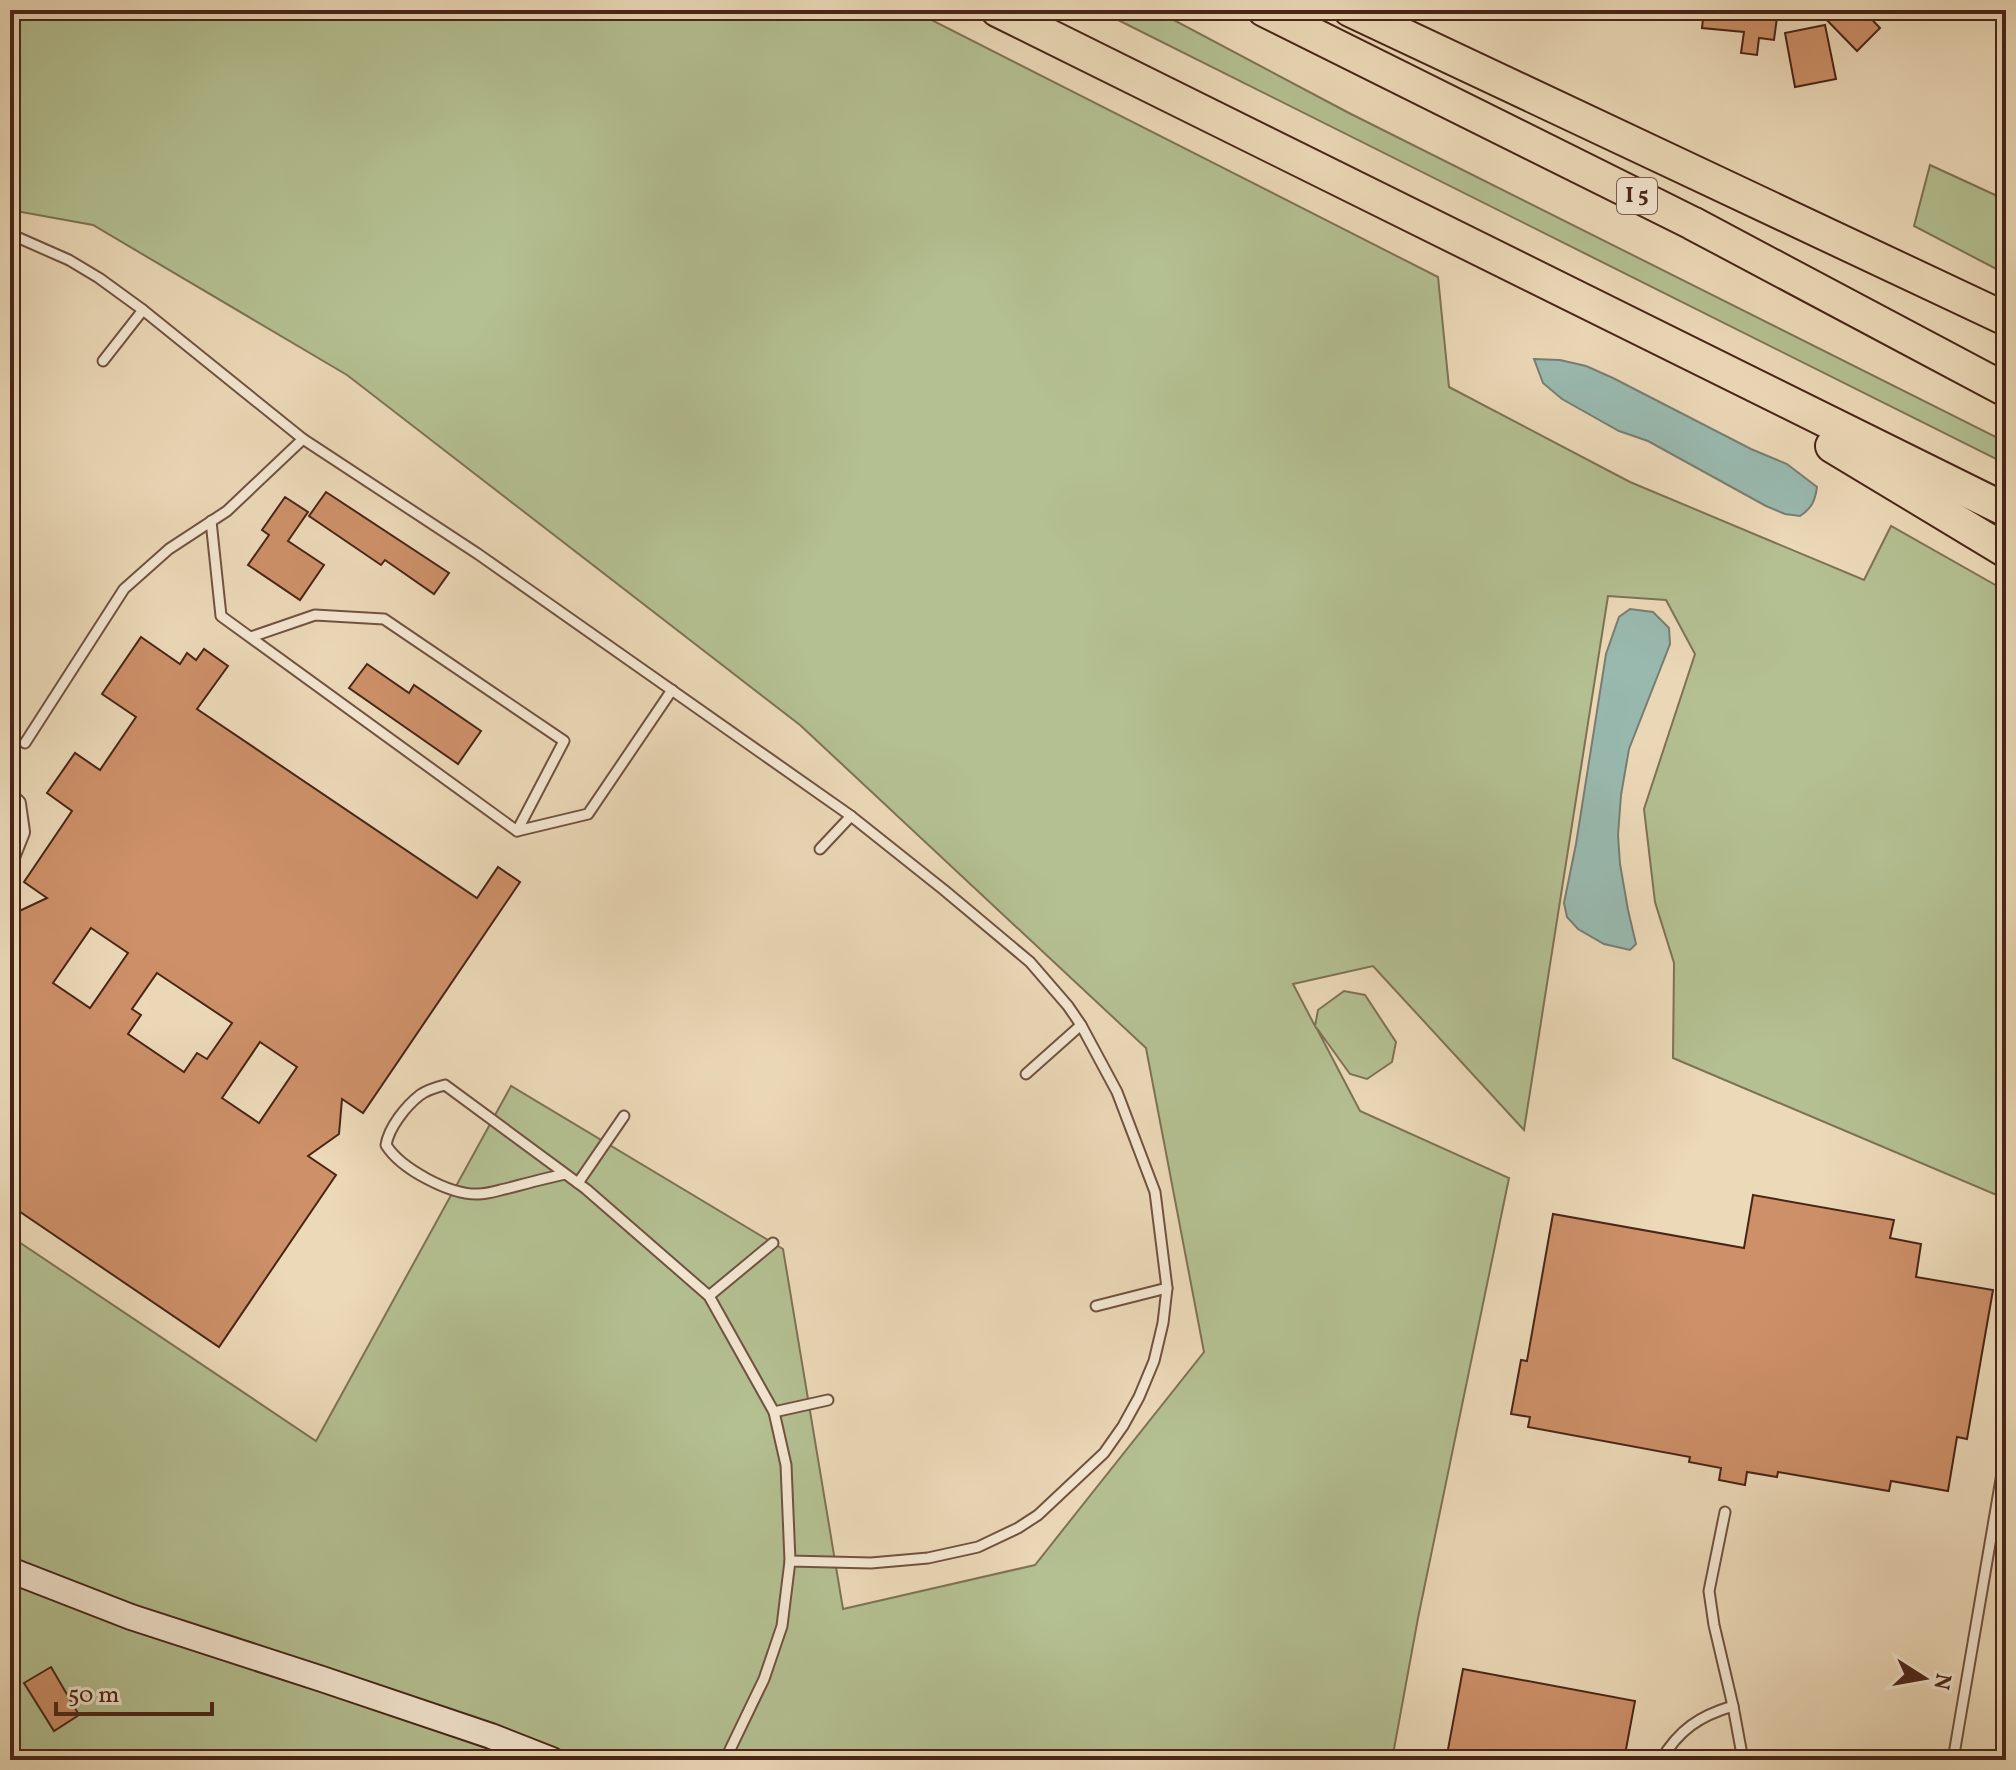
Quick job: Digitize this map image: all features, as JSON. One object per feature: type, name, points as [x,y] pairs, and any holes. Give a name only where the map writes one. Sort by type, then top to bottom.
[{"type":"highway","points":[[997,10],[2006,510]]},
{"type":"highway","name":"I 5","points":[[1264,10],[1692,223],[2006,390]]},
{"type":"highway","points":[[1350,10],[2006,319]]},
{"type":"highway","points":[[1652,336],[2006,551]]},
{"type":"street","points":[[10,799],[16,804],[20,832],[10,857]]},
{"type":"street","points":[[10,1570],[131,1617],[491,1736],[552,1760]]},
{"type":"lane","points":[[10,234],[69,260],[99,278],[303,439],[478,554],[851,816],[1030,962],[1081,1025],[1117,1092],[1155,1192],[1167,1288],[1154,1361],[1139,1397],[1104,1453],[1076,1482],[1038,1515],[978,1547],[928,1558],[871,1563],[790,1561]]},
{"type":"lane","points":[[103,361],[143,310]]},
{"type":"lane","points":[[25,743],[124,589],[169,549],[227,511],[303,439]]},
{"type":"lane","points":[[211,521],[221,616],[517,831],[588,814],[672,690]]},
{"type":"lane","points":[[251,637],[315,615],[384,619],[564,741],[517,831]]},
{"type":"lane","points":[[820,849],[851,816]]},
{"type":"lane","points":[[1026,1074],[1081,1025]]},
{"type":"lane","points":[[565,1174],[477,1195],[458,1192],[418,1174],[390,1152],[386,1145],[387,1137],[400,1116],[420,1095],[445,1085],[578,1183],[709,1296],[774,1412],[786,1465],[790,1561],[782,1626],[764,1679],[725,1760]]},
{"type":"lane","points":[[578,1183],[624,1116]]},
{"type":"lane","points":[[709,1296],[773,1243]]},
{"type":"lane","points":[[1096,1306],[1167,1288]]},
{"type":"lane","points":[[774,1412],[828,1400]]},
{"type":"lane","points":[[1953,1760],[2006,1450]]},
{"type":"lane","points":[[1725,1512],[1709,1591],[1743,1760]]},
{"type":"lane","points":[[1661,1760],[1681,1733],[1699,1719],[1733,1706]]},
{"type":"green space","points":[[10,10],[912,10],[1438,277],[1449,387],[1630,482],[1864,580],[1891,526],[2006,591],[2006,1199],[1673,1058],[1674,963],[1655,902],[1644,809],[1695,654],[1666,600],[1608,596],[1524,1130],[1373,966],[1293,984],[1315,1026],[1318,1010],[1344,991],[1365,995],[1396,1042],[1392,1062],[1367,1079],[1350,1074],[1316,1027],[1360,1111],[1509,1178],[1418,1618],[1392,1760],[10,1760],[10,1236],[316,1441],[511,1086],[783,1249],[843,1609],[1035,1565],[1204,1352],[1146,1048],[800,725],[347,375],[93,225],[10,210]]},
{"type":"green space","points":[[1098,10],[1155,10],[1349,113],[2006,442],[2006,464]]},
{"type":"green space","points":[[1930,165],[2006,200],[2006,274],[1914,226]]},
{"type":"water","points":[[1534,359],[1560,360],[1586,366],[1787,464],[1817,487],[1812,504],[1800,516],[1785,514],[1648,441],[1619,431],[1562,399],[1543,383]]},
{"type":"water","points":[[1630,609],[1653,612],[1669,628],[1670,644],[1629,749],[1621,795],[1618,835],[1620,864],[1636,944],[1630,950],[1604,944],[1578,929],[1567,917],[1564,903],[1606,654],[1619,617]]},
{"type":"building","points":[[1704,10],[1778,10],[1774,40],[1759,38],[1757,55],[1741,53],[1744,32],[1702,28]]},
{"type":"building","points":[[1817,10],[1863,10],[1880,28],[1857,51]]},
{"type":"building","points":[[1825,25],[1836,79],[1795,87],[1785,33]]},
{"type":"building","points":[[326,492],[449,573],[434,594],[385,560],[381,565],[309,516]]},
{"type":"building","points":[[285,497],[308,512],[288,541],[324,565],[300,600],[248,565],[269,535],[262,530]]},
{"type":"building","points":[[141,637],[180,664],[187,653],[196,660],[204,649],[228,666],[197,709],[477,898],[498,867],[520,882],[363,1113],[342,1099],[339,1134],[308,1156],[336,1175],[219,1347],[10,1205],[10,945],[19,932],[12,926],[15,913],[47,898],[24,882],[72,811],[47,793],[75,753],[100,770],[136,717],[102,694]],"holes":[[[91,928],[128,953],[90,1008],[53,983]],[[157,973],[232,1023],[207,1059],[197,1053],[184,1072],[128,1034],[141,1015],[132,1009]],[[260,1042],[297,1067],[259,1123],[222,1098]]]},
{"type":"building","points":[[367,664],[409,693],[414,685],[481,731],[458,764],[349,688]]},
{"type":"building","points":[[1753,1195],[1894,1220],[1890,1238],[1921,1244],[1916,1277],[1993,1290],[1967,1439],[1957,1437],[1948,1491],[1891,1481],[1889,1491],[1778,1472],[1777,1477],[1747,1472],[1745,1485],[1719,1480],[1721,1468],[1689,1462],[1690,1457],[1528,1427],[1530,1417],[1511,1414],[1521,1360],[1527,1361],[1553,1214],[1744,1248]]},
{"type":"building","points":[[51,1667],[79,1715],[54,1731],[24,1683]]},
{"type":"building","points":[[1463,1669],[1635,1701],[1624,1760],[1446,1760]]}]
